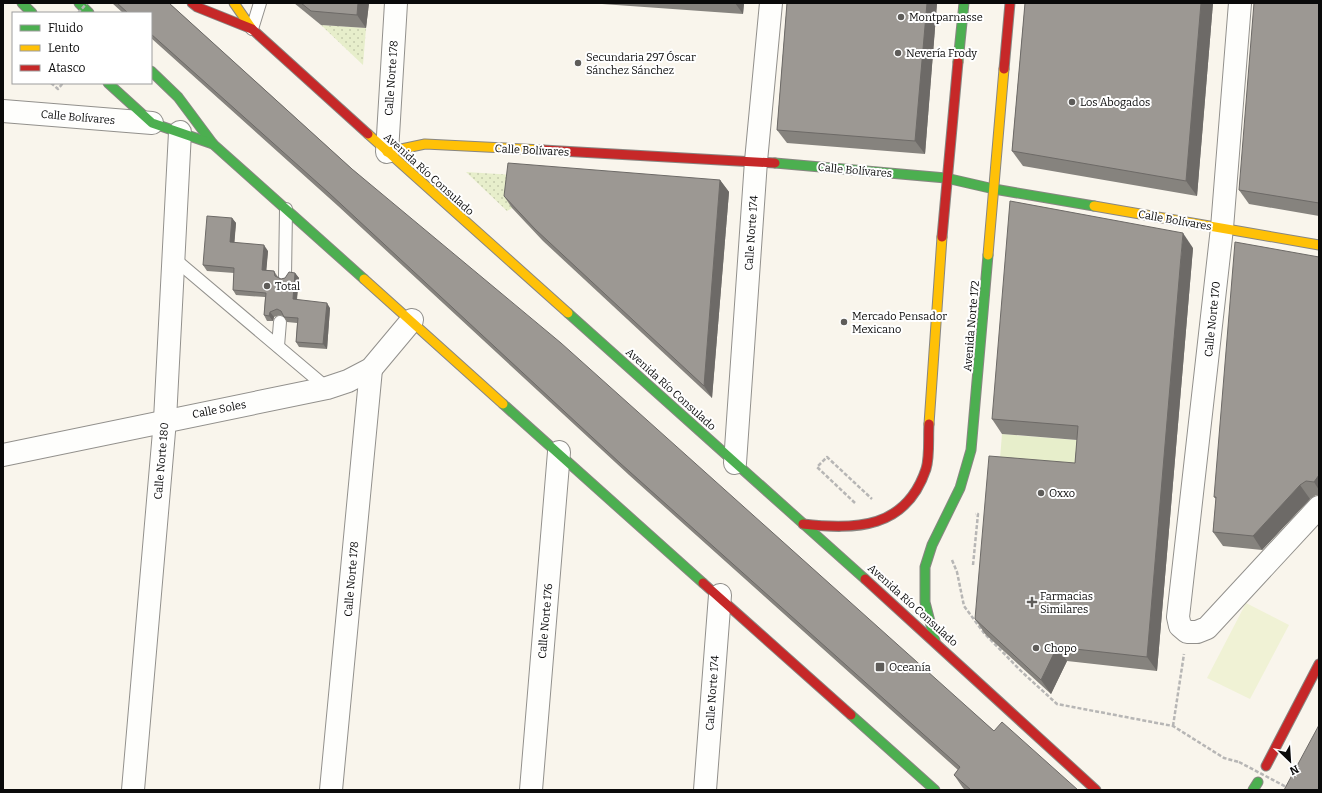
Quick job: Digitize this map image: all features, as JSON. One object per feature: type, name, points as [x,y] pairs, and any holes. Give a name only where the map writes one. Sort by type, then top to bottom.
[{"type":"main road","points":[[22,3],[31,12]]},
{"type":"main road","points":[[78,3],[88,12]]},
{"type":"main road","points":[[192,3],[197,7],[252,29]]},
{"type":"main road","name":"Avenida Río Consulado","points":[[234,3],[252,29],[387,152],[935,641],[1096,790]]},
{"type":"main road","points":[[803,524],[835,528],[854,528],[882,521],[894,514],[914,494],[926,468],[946,178],[964,3]]},
{"type":"main road","name":"Avenida Norte 172","points":[[935,641],[928,621],[924,577],[931,550],[958,494],[967,470],[972,444],[1010,3]]},
{"type":"main road","points":[[152,72],[178,97],[213,144],[720,595],[935,790]]},
{"type":"main road","points":[[109,84],[152,123],[213,144]]},
{"type":"main road","name":"Calle Bolívares","points":[[387,152],[425,144],[756,162],[946,178],[994,188],[1319,245]]},
{"type":"main road","points":[[1266,766],[1319,664]]},
{"type":"main road","points":[[1254,790],[1258,782]]},
{"type":"street","name":"Calle Norte 178","points":[[387,152],[396,3]]},
{"type":"street","name":"Calle Norte 174","points":[[735,462],[756,162],[770,3]]},
{"type":"street","name":"Calle Norte 170","points":[[1187,632],[1180,626],[1178,617],[1222,228],[1240,3]]},
{"type":"street","name":"Calle Bolívares","points":[[3,111],[152,123]]},
{"type":"street","name":"Calle Norte 180","points":[[133,790],[165,420],[172,256],[180,132]]},
{"type":"street","name":"Calle Soles","points":[[3,455],[165,420],[327,388],[348,381],[371,369],[412,320]]},
{"type":"street","name":"Calle Norte 178","points":[[331,790],[371,369]]},
{"type":"street","name":"Calle Norte 176","points":[[531,790],[559,452]]},
{"type":"street","points":[[1187,632],[1198,632],[1207,628],[1319,507]]},
{"type":"street","name":"Calle Norte 174","points":[[704,790],[720,595]]},
{"type":"lane","points":[[252,29],[260,3]]},
{"type":"lane","points":[[285,277],[286,209]]},
{"type":"lane","points":[[172,256],[327,388]]},
{"type":"lane","points":[[278,346],[280,322]]},
{"type":"path","points":[[79,12],[87,3]]},
{"type":"path","points":[[52,84],[58,89],[62,84]]},
{"type":"path","points":[[858,506],[816,467],[827,457],[872,499],[894,514]]},
{"type":"path","points":[[973,564],[976,524]]},
{"type":"path","points":[[931,550],[949,553],[957,572],[964,606],[984,633],[1022,672],[1057,704],[1172,726],[1224,758],[1239,762],[1292,790]]},
{"type":"path","points":[[1172,726],[1187,632]]},
{"type":"green space","points":[[321,25],[366,28],[363,65]]},
{"type":"green space","points":[[466,172],[516,175],[512,208],[507,211]]},
{"type":"green space","points":[[1002,434],[1089,441],[1086,478],[999,471]]},
{"type":"green space","points":[[1246,603],[1289,625],[1250,699],[1207,678]]},
{"type":"building","points":[[117,3],[169,3],[352,169],[561,343],[994,731],[1002,722],[1078,790],[971,790],[954,775],[960,767],[620,463],[329,193],[152,35],[152,12],[127,12]]},
{"type":"building","points":[[301,3],[358,3],[357,15],[311,11]]},
{"type":"building","points":[[787,3],[927,3],[915,141],[777,130]]},
{"type":"building","points":[[1025,3],[1201,3],[1186,181],[1012,151]]},
{"type":"building","points":[[1254,3],[1319,3],[1319,203],[1239,190]]},
{"type":"building","points":[[508,163],[720,180],[704,386],[535,229],[504,196]]},
{"type":"building","points":[[1010,201],[1183,233],[1147,657],[1057,647],[1041,680],[975,619],[989,456],[1075,463],[1078,426],[992,419]]},
{"type":"building","name":"Total","points":[[207,216],[232,218],[230,242],[264,245],[262,270],[274,271],[275,276],[281,279],[285,278],[289,272],[295,273],[293,299],[327,303],[323,344],[296,342],[298,318],[284,317],[281,311],[277,309],[270,312],[269,316],[264,315],[266,293],[233,290],[234,268],[203,265]]},
{"type":"building","points":[[1235,242],[1319,257],[1319,475],[1314,482],[1306,481],[1300,485],[1253,536],[1213,532],[1216,497],[1214,497]]},
{"type":"building","points":[[1319,725],[1319,790],[1284,790]]},
{"type":"traffic: fast","points":[[22,3],[31,12]]},
{"type":"traffic: fast","points":[[79,3],[88,12]]},
{"type":"traffic: fast","points":[[958,62],[964,3]]},
{"type":"traffic: fast","points":[[152,72],[178,97],[213,144],[364,279]]},
{"type":"traffic: fast","points":[[109,84],[152,123],[213,144]]},
{"type":"traffic: fast","points":[[775,163],[946,178],[994,189],[1094,206]]},
{"type":"traffic: fast","points":[[935,641],[925,602],[925,567],[932,545],[960,488],[971,450],[988,255]]},
{"type":"traffic: fast","points":[[568,313],[865,579]]},
{"type":"traffic: fast","points":[[503,404],[703,583]]},
{"type":"traffic: fast","points":[[851,715],[935,790]]},
{"type":"traffic: fast","points":[[1253,790],[1258,782]]},
{"type":"traffic: slow","points":[[234,3],[252,29]]},
{"type":"traffic: slow","points":[[988,255],[1004,69]]},
{"type":"traffic: slow","points":[[368,134],[568,313]]},
{"type":"traffic: slow","points":[[387,152],[425,144],[543,150]]},
{"type":"traffic: slow","points":[[1094,206],[1319,245]]},
{"type":"traffic: slow","points":[[929,424],[942,237]]},
{"type":"traffic: slow","points":[[364,279],[503,404]]},
{"type":"traffic: jam","points":[[192,3],[197,7],[252,29],[368,134]]},
{"type":"traffic: jam","points":[[1004,69],[1010,3]]},
{"type":"traffic: jam","points":[[942,237],[958,62]]},
{"type":"traffic: jam","points":[[543,150],[775,163]]},
{"type":"traffic: jam","points":[[803,524],[823,526],[860,525],[877,521],[892,514],[906,504],[917,489],[926,469],[929,424]]},
{"type":"traffic: jam","points":[[865,579],[1096,790]]},
{"type":"traffic: jam","points":[[703,583],[851,715]]},
{"type":"traffic: jam","points":[[1266,766],[1319,664]]},
{"type":"place","name":"Montparnasse","points":[[901,17]]},
{"type":"place","name":"Nevería Frody","points":[[898,53]]},
{"type":"place","name":"Secundaria 297 Óscar Sánchez Sánchez","points":[[578,63]]},
{"type":"place","name":"Los Abogados","points":[[1072,102]]},
{"type":"place","name":"Total","points":[[267,286]]},
{"type":"place","name":"Mercado Pensador Mexicano","points":[[844,322]]},
{"type":"place","name":"Oxxo","points":[[1041,493]]},
{"type":"place","name":"Farmacias Similares","points":[[1032,602]]},
{"type":"place","name":"Chopo","points":[[1036,648]]},
{"type":"place","name":"Oceanía","points":[[880,667]]}]
